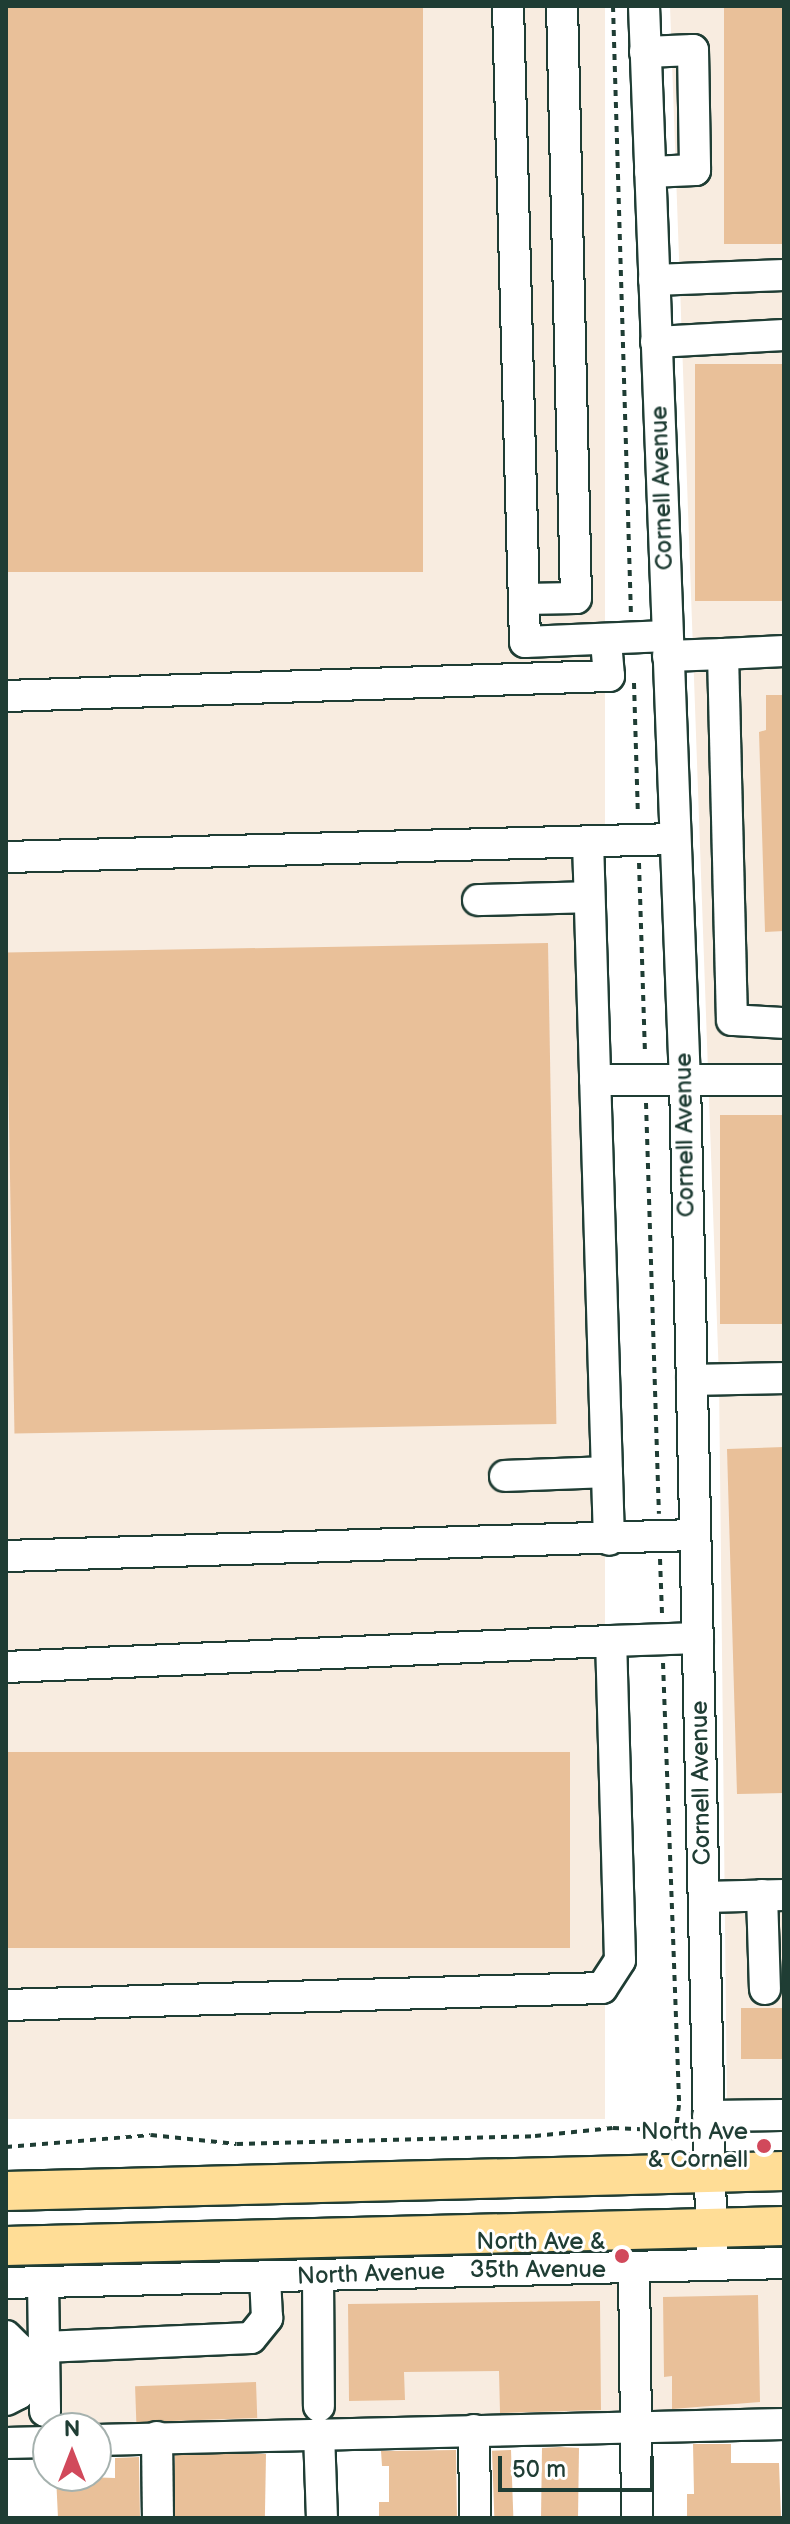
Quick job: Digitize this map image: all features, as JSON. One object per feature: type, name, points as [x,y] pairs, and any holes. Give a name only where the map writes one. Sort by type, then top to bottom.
[{"type":"main road","points":[[6,2191],[784,2171]]},
{"type":"main road","name":"North Avenue","points":[[6,2246],[712,2246],[784,2226]]},
{"type":"street","points":[[508,6],[525,642],[606,639],[723,654],[784,651]]},
{"type":"street","points":[[524,599],[576,598],[562,6]]},
{"type":"street","name":"Cornell Avenue","points":[[644,6],[685,1082],[712,2246]]},
{"type":"street","points":[[645,52],[693,50],[695,170],[650,172]]},
{"type":"street","points":[[654,280],[784,275]]},
{"type":"street","points":[[656,342],[784,335]]},
{"type":"street","points":[[6,696],[609,676],[606,639]]},
{"type":"street","points":[[723,654],[732,1020],[784,1023]]},
{"type":"street","points":[[6,857],[675,839]]},
{"type":"street","points":[[588,841],[609,1540]]},
{"type":"street","points":[[478,900],[589,897]]},
{"type":"street","points":[[595,1080],[784,1080]]},
{"type":"street","points":[[692,1380],[784,1378]]},
{"type":"street","points":[[505,1476],[607,1472]]},
{"type":"street","points":[[6,1556],[695,1535]]},
{"type":"street","points":[[6,1667],[698,1638]]},
{"type":"street","points":[[6,2005],[602,1988],[620,1960],[611,1641]]},
{"type":"street","points":[[704,1897],[773,1895],[765,1989]]},
{"type":"street","points":[[708,2116],[784,2115]]},
{"type":"street","name":"North Avenue","points":[[6,2283],[634,2267],[712,2246],[784,2263]]},
{"type":"street","points":[[634,2267],[637,2518]]},
{"type":"street","points":[[318,2276],[322,2518]]},
{"type":"street","points":[[44,2347],[251,2338],[267,2318],[265,2277]]},
{"type":"street","points":[[43,2282],[45,2411]]},
{"type":"street","points":[[6,2336],[19,2349],[20,2378],[18,2394],[6,2400]]},
{"type":"street","points":[[112,2439],[319,2419],[474,2430],[784,2424]]},
{"type":"street","points":[[474,2430],[475,2518]]},
{"type":"street","points":[[157,2437],[158,2518]]},
{"type":"street","points":[[6,2443],[32,2442]]},
{"type":"path","points":[[6,2147],[151,2135],[237,2144],[535,2136],[613,2128],[658,2130],[680,2143]]},
{"type":"shaded area","points":[[6,6],[605,6],[605,2119],[6,2119]]},
{"type":"shaded area","points":[[670,6],[784,6],[784,2107],[727,2107],[719,1379]]},
{"type":"shaded area","points":[[784,2263],[784,2424],[112,2428],[112,2412],[32,2412],[32,2434],[6,2443],[6,2283]]},
{"type":"building","points":[[6,6],[423,6],[423,572],[6,572]]},
{"type":"building","points":[[724,6],[784,6],[784,244],[724,244]]},
{"type":"building","points":[[695,364],[784,364],[784,601],[695,601]]},
{"type":"building","points":[[766,695],[784,695],[784,931],[765,932],[759,732],[766,730]]},
{"type":"building","points":[[548,943],[556,1424],[14,1433],[6,952]]},
{"type":"building","points":[[720,1115],[784,1115],[784,1324],[720,1324]]},
{"type":"building","points":[[784,1447],[784,1793],[737,1794],[727,1449]]},
{"type":"building","points":[[6,1752],[570,1752],[570,1948],[6,1948]]},
{"type":"building","points":[[741,2008],[784,2008],[784,2059],[741,2059]]},
{"type":"building","points":[[758,2295],[760,2402],[672,2409],[672,2376],[664,2377],[663,2297]]},
{"type":"building","points":[[600,2301],[601,2410],[500,2413],[499,2371],[404,2372],[405,2400],[349,2401],[348,2304]]},
{"type":"building","points":[[256,2382],[257,2418],[136,2422],[135,2386]]},
{"type":"building","points":[[693,2444],[731,2444],[731,2463],[779,2463],[781,2516],[687,2518],[687,2494],[694,2494]]},
{"type":"building","points":[[542,2448],[579,2448],[578,2518],[541,2518]]},
{"type":"building","points":[[456,2450],[457,2518],[379,2518],[379,2502],[389,2502],[389,2466],[382,2466],[381,2451]]},
{"type":"building","points":[[511,2450],[513,2516],[494,2517],[492,2451]]},
{"type":"building","points":[[175,2452],[266,2454],[265,2518],[174,2516]]},
{"type":"building","points":[[139,2457],[140,2518],[58,2518],[57,2492],[112,2492],[115,2458]]},
{"type":"place","name":"North Ave & Cornell","points":[[764,2146]]},
{"type":"place","name":"North Ave & 35th Avenue","points":[[622,2256]]}]
